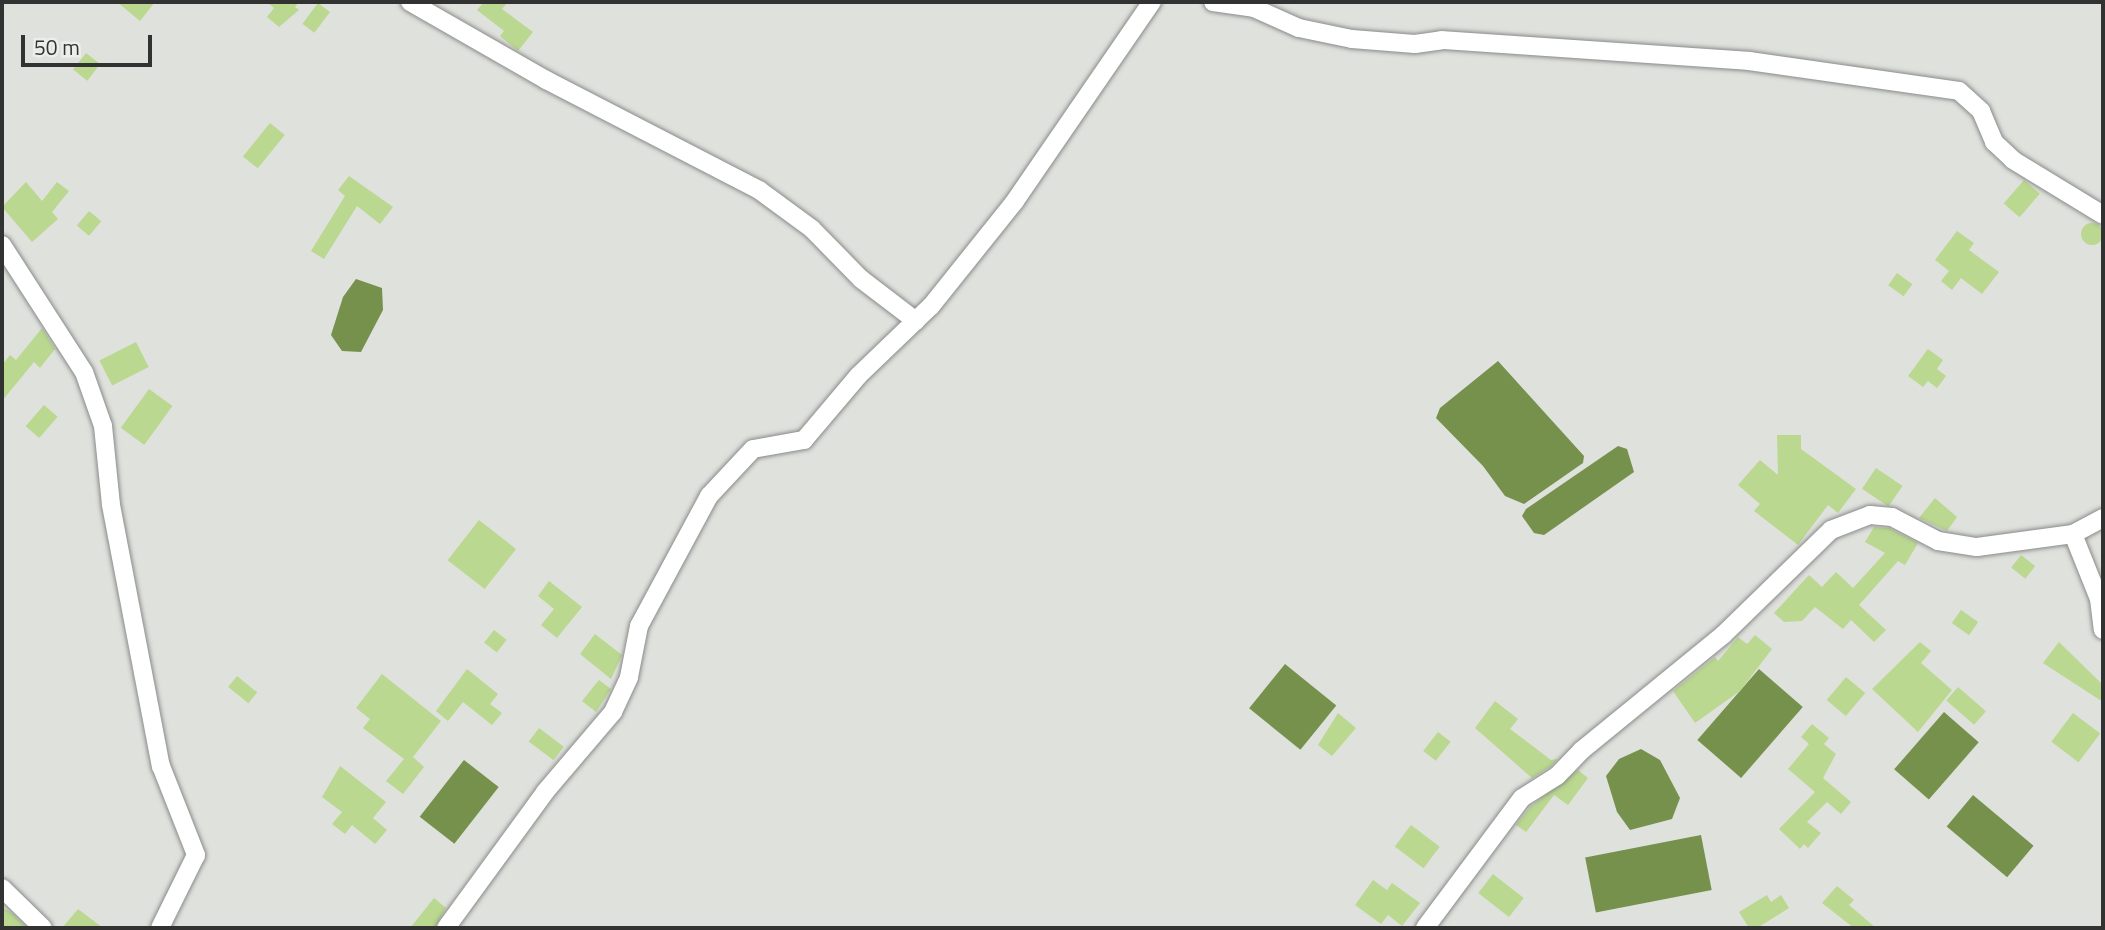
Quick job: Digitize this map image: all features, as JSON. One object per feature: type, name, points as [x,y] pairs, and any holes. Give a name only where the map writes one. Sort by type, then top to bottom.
[{"type":"street","points":[[410,2],[546,80],[759,190],[812,229],[861,279],[916,321]]},
{"type":"street","points":[[446,928],[545,792],[613,712],[629,677],[639,626],[709,496],[752,449],[804,440],[858,376],[916,321],[1015,201],[1152,2]]},
{"type":"street","points":[[1213,2],[1262,6],[1299,28],[1352,39],[1546,45],[1749,61],[1959,91],[1982,111],[1994,142],[2013,160],[2103,215]]},
{"type":"street","points":[[2,246],[84,372],[103,426],[111,505],[161,766],[196,855],[160,928]]},
{"type":"street","points":[[1424,928],[1522,798],[1557,776],[1582,750],[1723,635],[1831,530],[1871,515],[1892,517],[1956,547],[2021,544],[2073,534],[2103,518]]},
{"type":"street","points":[[2073,534],[2099,599],[2103,631]]},
{"type":"street","points":[[2,888],[43,928]]},
{"type":"shaded area","points":[[356,279],[382,288],[383,310],[361,352],[342,351],[331,335],[343,297]]},
{"type":"shaded area","points":[[1498,361],[1584,456],[1583,463],[1524,504],[1505,496],[1483,466],[1436,418],[1440,408]]},
{"type":"shaded area","points":[[1618,446],[1627,449],[1634,472],[1544,535],[1534,533],[1522,516],[1526,509]]},
{"type":"shaded area","points":[[1285,664],[1336,706],[1300,750],[1249,708]]},
{"type":"shaded area","points":[[1759,669],[1803,707],[1741,778],[1697,740]]},
{"type":"shaded area","points":[[1944,712],[1979,742],[1929,800],[1894,769]]},
{"type":"shaded area","points":[[1641,749],[1660,760],[1680,798],[1672,819],[1630,830],[1617,812],[1606,776],[1619,759]]},
{"type":"shaded area","points":[[464,760],[499,787],[454,844],[420,817]]},
{"type":"shaded area","points":[[1973,795],[2034,846],[2007,877],[1947,826]]},
{"type":"shaded area","points":[[1701,835],[1712,890],[1596,912],[1585,858]]},
{"type":"building","points":[[117,2],[155,2],[140,21]]},
{"type":"building","points":[[267,2],[299,2],[295,7],[299,10],[279,27],[267,17],[274,8]]},
{"type":"building","points":[[484,2],[508,2],[502,9],[533,32],[518,51],[500,36],[504,31],[477,10]]},
{"type":"building","points":[[318,3],[330,12],[314,33],[302,24]]},
{"type":"building","points":[[86,53],[100,64],[87,81],[73,70]]},
{"type":"building","points":[[270,123],[285,135],[258,168],[243,156]]},
{"type":"building","points":[[349,176],[393,207],[380,224],[357,206],[324,259],[311,251],[345,196],[338,190]]},
{"type":"building","points":[[2024,180],[2040,194],[2020,217],[2004,203]]},
{"type":"building","points":[[26,182],[42,201],[57,182],[69,191],[52,212],[58,219],[32,242],[2,207]]},
{"type":"building","points":[[89,211],[101,221],[89,236],[77,226]]},
{"type":"building","points":[[2092,223],[2100,226],[2103,234],[2100,242],[2092,245],[2084,242],[2081,234],[2084,226]]},
{"type":"building","points":[[1957,231],[1974,243],[1969,250],[1999,272],[1982,294],[1961,278],[1952,290],[1941,281],[1949,271],[1935,260]]},
{"type":"building","points":[[1897,273],[1912,284],[1904,296],[1888,285]]},
{"type":"building","points":[[42,328],[55,349],[40,368],[34,362],[2,401],[2,365],[10,355],[16,360]]},
{"type":"building","points":[[136,342],[149,367],[112,386],[99,361]]},
{"type":"building","points":[[1928,349],[1943,360],[1937,369],[1946,376],[1937,388],[1928,381],[1923,387],[1908,376]]},
{"type":"building","points":[[149,389],[172,406],[144,445],[121,428]]},
{"type":"building","points":[[44,405],[58,417],[39,438],[26,426]]},
{"type":"building","points":[[1777,435],[1801,435],[1801,449],[1856,489],[1838,513],[1828,505],[1798,545],[1754,511],[1760,504],[1738,485],[1760,460],[1778,475]]},
{"type":"building","points":[[1876,468],[1903,486],[1889,507],[1862,489]]},
{"type":"building","points":[[1935,498],[1957,517],[1947,531],[1919,518]]},
{"type":"building","points":[[479,520],[516,549],[485,589],[448,560]]},
{"type":"building","points":[[1874,527],[1889,528],[1918,543],[1905,565],[1898,561],[1859,605],[1886,630],[1874,642],[1851,620],[1843,629],[1815,607],[1802,621],[1784,622],[1774,613],[1809,575],[1822,587],[1836,572],[1853,588],[1885,553],[1865,542]]},
{"type":"building","points":[[2021,555],[2035,566],[2025,579],[2011,568]]},
{"type":"building","points":[[549,581],[582,607],[557,638],[541,625],[554,609],[538,596]]},
{"type":"building","points":[[1961,610],[1978,622],[1969,635],[1952,623]]},
{"type":"building","points":[[494,630],[507,640],[497,652],[484,643]]},
{"type":"building","points":[[595,634],[622,655],[611,679],[580,654]]},
{"type":"building","points":[[1755,635],[1772,649],[1740,691],[1695,723],[1673,691],[1715,657],[1718,661],[1738,637],[1747,644]]},
{"type":"building","points":[[1920,642],[1931,651],[1921,663],[1952,690],[1918,732],[1872,689]]},
{"type":"building","points":[[2059,642],[2103,685],[2103,702],[2043,663]]},
{"type":"building","points":[[467,669],[498,694],[490,704],[502,713],[492,725],[463,702],[448,721],[436,711]]},
{"type":"building","points":[[382,674],[441,721],[413,757],[424,767],[403,794],[386,781],[404,759],[363,728],[370,719],[356,708]]},
{"type":"building","points":[[237,676],[257,692],[248,703],[228,687]]},
{"type":"building","points":[[1846,677],[1865,693],[1846,716],[1827,700]]},
{"type":"building","points":[[599,680],[611,689],[596,712],[582,701]]},
{"type":"building","points":[[1958,687],[1986,711],[1974,725],[1946,701]]},
{"type":"building","points":[[1495,701],[1518,719],[1510,729],[1551,760],[1558,759],[1550,767],[1532,778],[1475,728]]},
{"type":"building","points":[[1338,713],[1356,728],[1332,756],[1318,745]]},
{"type":"building","points":[[2073,713],[2100,733],[2078,762],[2051,742]]},
{"type":"building","points":[[1812,724],[1829,738],[1824,744],[1836,754],[1823,778],[1851,802],[1841,814],[1827,802],[1807,822],[1821,833],[1808,848],[1804,844],[1800,849],[1779,829],[1815,792],[1788,769],[1809,744],[1801,737]]},
{"type":"building","points":[[539,728],[564,747],[554,760],[529,742]]},
{"type":"building","points":[[1438,732],[1451,742],[1436,761],[1423,751]]},
{"type":"building","points":[[340,766],[386,802],[373,818],[387,830],[375,844],[352,825],[345,834],[332,824],[342,812],[322,797]]},
{"type":"building","points":[[1578,770],[1588,778],[1568,805],[1554,795],[1526,832],[1516,825],[1530,807]]},
{"type":"building","points":[[1411,825],[1440,847],[1424,868],[1395,847]]},
{"type":"building","points":[[1493,874],[1524,898],[1509,917],[1478,893]]},
{"type":"building","points":[[1373,880],[1387,890],[1392,883],[1420,903],[1402,926],[1388,915],[1381,924],[1355,905]]},
{"type":"building","points":[[1837,886],[1854,900],[1849,905],[1876,928],[1854,928],[1822,903]]},
{"type":"building","points":[[1767,895],[1771,902],[1781,895],[1789,908],[1757,928],[1749,928],[1739,912]]},
{"type":"building","points":[[434,898],[446,908],[435,928],[410,928]]},
{"type":"building","points":[[2,907],[12,913],[27,928],[2,928]]},
{"type":"building","points":[[78,909],[103,928],[62,928]]}]
